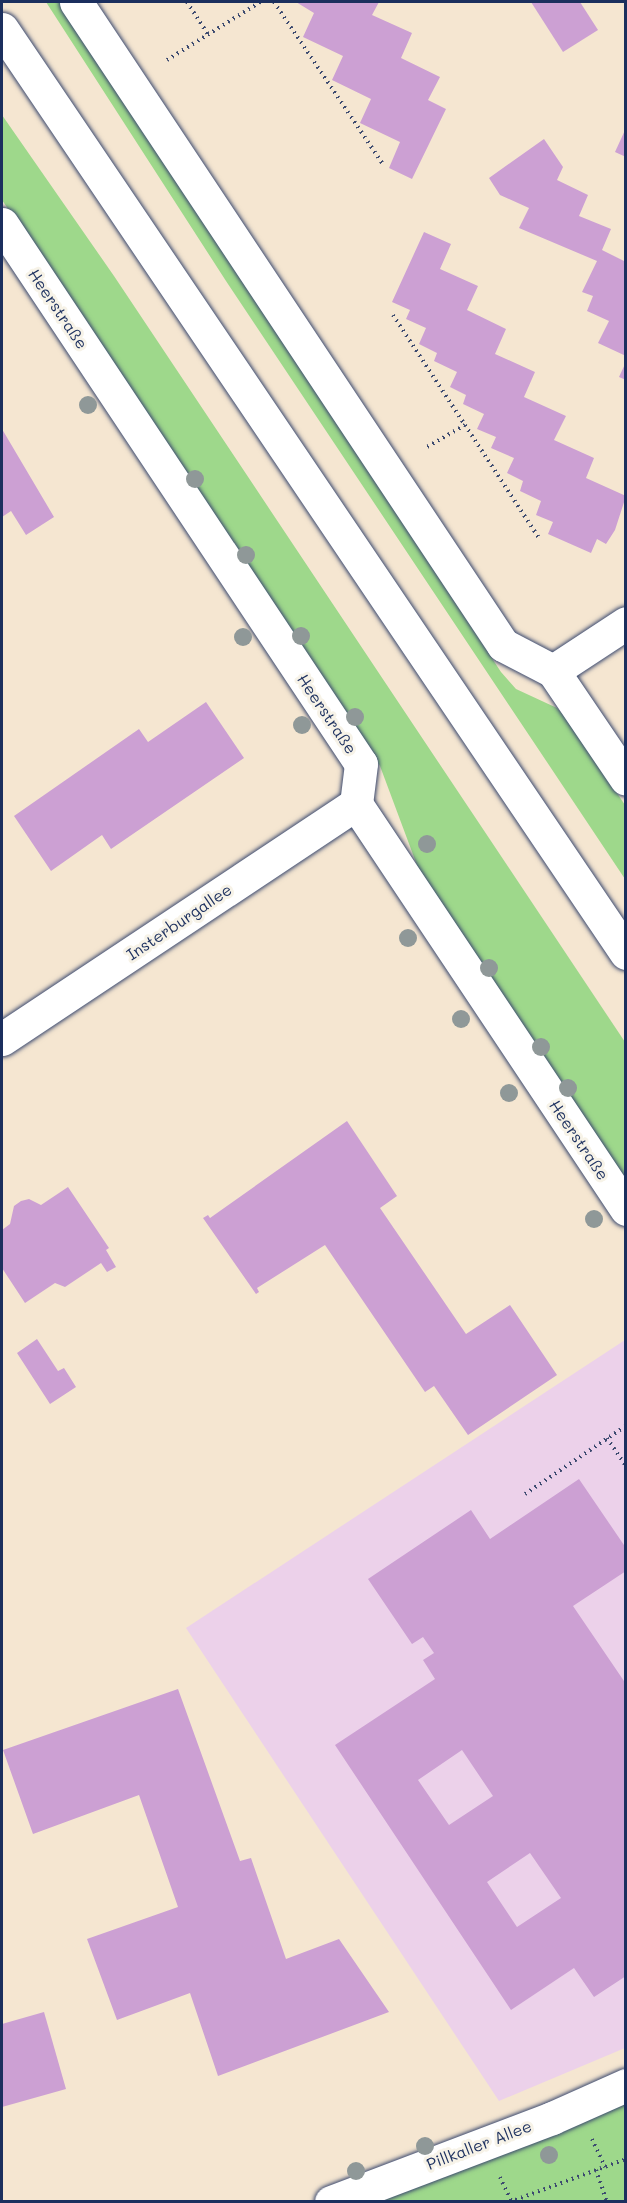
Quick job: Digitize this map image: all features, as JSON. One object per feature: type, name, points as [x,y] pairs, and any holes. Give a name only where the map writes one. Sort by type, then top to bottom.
[{"type":"street","points":[[76,2],[503,645],[553,671],[626,779]]},
{"type":"street","points":[[2,29],[626,953]]},
{"type":"street","name":"Heerstraße","points":[[2,224],[361,764],[356,804],[626,1209]]},
{"type":"street","points":[[553,671],[626,623]]},
{"type":"street","name":"Insterburgallee","points":[[2,1039],[356,804]]},
{"type":"street","name":"Pillkaller Allee","points":[[331,2202],[547,2111],[626,2085]]},
{"type":"path","points":[[187,2],[208,33]]},
{"type":"path","points":[[167,60],[260,2]]},
{"type":"path","points":[[274,2],[382,163]]},
{"type":"path","points":[[393,315],[539,538]]},
{"type":"path","points":[[427,447],[465,425]]},
{"type":"path","points":[[525,1494],[626,1426]]},
{"type":"path","points":[[607,1438],[626,1466]]},
{"type":"path","points":[[495,2166],[510,2201],[518,2200],[626,2158]]},
{"type":"path","points":[[596,2170],[607,2202]]},
{"type":"shaded area","points":[[625,1340],[625,2048],[499,2101],[186,1628]]},
{"type":"green space","points":[[46,2],[60,2],[501,672],[516,689],[557,708],[566,717],[625,805],[625,879],[226,281]]},
{"type":"green space","points":[[2,115],[114,276],[625,1042],[625,1188],[424,884],[380,766],[2,200]]},
{"type":"green space","points":[[625,2099],[625,2201],[364,2202]]},
{"type":"building","points":[[296,2],[379,2],[372,15],[412,33],[401,58],[440,77],[428,100],[446,109],[412,179],[389,168],[400,142],[360,123],[371,99],[332,80],[343,56],[303,37],[314,13]]},
{"type":"building","points":[[531,2],[580,2],[598,30],[563,52]]},
{"type":"building","points":[[626,128],[626,157],[615,152]]},
{"type":"building","points":[[544,139],[563,167],[557,180],[588,195],[579,216],[611,229],[602,250],[626,262],[626,356],[598,343],[609,321],[587,311],[593,296],[582,292],[597,261],[519,228],[529,208],[500,195],[489,178]]},
{"type":"building","points":[[424,232],[451,244],[440,269],[478,286],[467,310],[506,329],[495,354],[535,372],[524,397],[566,416],[554,440],[594,458],[586,478],[626,496],[615,530],[606,544],[597,539],[591,553],[548,534],[553,522],[536,515],[541,501],[520,491],[523,481],[507,473],[514,458],[491,448],[496,437],[477,429],[484,414],[463,404],[466,395],[450,387],[457,372],[434,361],[437,353],[419,344],[426,328],[406,319],[410,310],[392,302]]},
{"type":"building","points":[[626,362],[626,380],[619,377]]},
{"type":"building","points":[[2,429],[54,517],[26,535],[11,511],[2,517]]},
{"type":"building","points":[[206,702],[244,758],[111,849],[102,835],[51,871],[14,816],[139,729],[148,742]]},
{"type":"building","points":[[347,1121],[397,1196],[380,1208],[466,1334],[510,1305],[557,1375],[468,1435],[434,1386],[425,1392],[325,1245],[257,1288],[259,1292],[256,1294],[203,1218],[208,1215],[210,1218]]},
{"type":"building","points":[[68,1187],[109,1248],[106,1250],[116,1267],[107,1272],[101,1263],[65,1287],[55,1283],[25,1303],[2,1268],[2,1230],[10,1224],[14,1206],[21,1201],[29,1199],[41,1205]]},
{"type":"building","points":[[37,1339],[58,1371],[64,1368],[76,1387],[50,1404],[17,1353]]},
{"type":"building","points":[[579,1479],[626,1548],[626,1571],[573,1606],[626,1684],[626,1976],[594,1997],[574,1968],[511,2010],[335,1745],[435,1679],[423,1660],[434,1653],[423,1637],[412,1644],[368,1579],[471,1510],[490,1539]],"holes":[[[462,1750],[493,1796],[449,1825],[418,1780]],[[530,1853],[561,1898],[517,1927],[487,1882]]]},
{"type":"building","points":[[178,1689],[240,1861],[251,1858],[286,1959],[339,1939],[389,2012],[218,2076],[190,1993],[117,2020],[87,1939],[178,1907],[139,1795],[33,1834],[3,1750]]},
{"type":"building","points":[[44,2012],[66,2089],[2,2107],[2,2024]]}]
